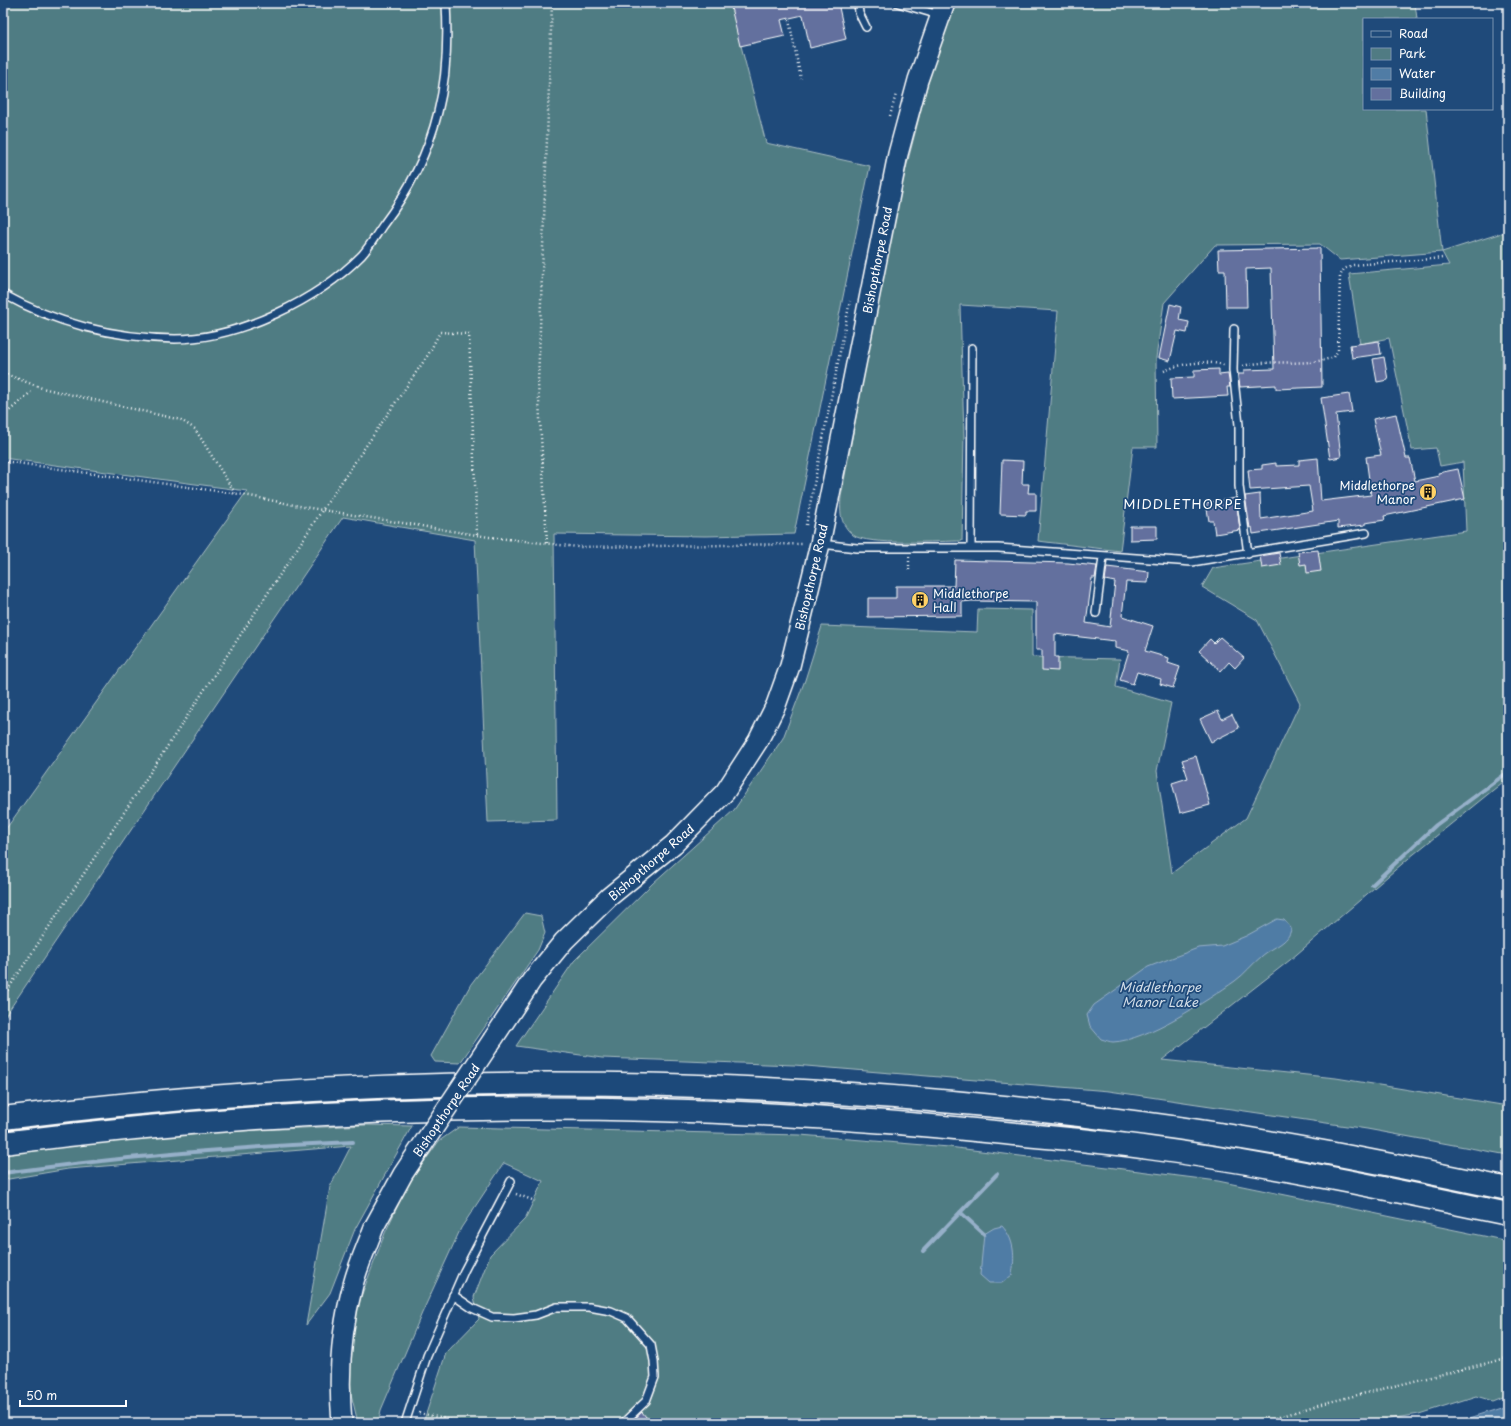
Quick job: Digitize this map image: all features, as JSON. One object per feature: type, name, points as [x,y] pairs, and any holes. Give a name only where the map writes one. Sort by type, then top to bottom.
[{"type":"highway","points":[[3,1118],[90,1107],[272,1091],[508,1084],[714,1087],[917,1099],[1149,1124],[1356,1157],[1508,1189]]},
{"type":"highway","points":[[3,1142],[89,1132],[272,1117],[506,1108],[715,1111],[919,1124],[1148,1148],[1352,1182],[1508,1214]]},
{"type":"street","name":"Bishopthorpe Road","points":[[342,1423],[340,1370],[345,1327],[353,1285],[374,1227],[403,1174],[532,980],[564,941],[609,897],[674,844],[725,792],[758,741],[776,705],[790,666],[820,544],[898,154],[918,80],[942,9]]},
{"type":"lane","points":[[3,294],[29,309],[84,327],[133,336],[176,339],[226,332],[278,313],[321,289],[362,254],[398,205],[422,160],[438,112],[445,67],[447,26],[446,3]]},
{"type":"lane","points":[[858,3],[858,13],[866,27]]},
{"type":"lane","points":[[898,3],[942,9]]},
{"type":"lane","points":[[1234,329],[1233,370],[1239,425],[1239,486],[1248,554]]},
{"type":"lane","points":[[971,548],[972,348]]},
{"type":"lane","points":[[820,544],[857,548],[1012,549],[1185,562],[1248,554],[1366,533]]},
{"type":"lane","points":[[1096,613],[1104,557]]},
{"type":"lane","points":[[405,1423],[427,1356],[453,1295],[511,1181]]},
{"type":"lane","points":[[453,1295],[472,1308],[492,1317],[514,1318],[536,1315],[558,1307],[589,1307],[611,1311],[627,1318],[651,1345],[654,1361],[654,1377],[646,1401],[623,1423]]},
{"type":"path","points":[[547,543],[538,383],[552,3]]},
{"type":"path","points":[[789,20],[801,79]]},
{"type":"path","points":[[1164,371],[1173,367],[1198,362],[1223,364],[1233,370],[1244,365],[1322,362],[1334,358],[1338,350],[1340,276],[1344,269],[1359,265],[1443,258]]},
{"type":"path","points":[[3,997],[323,510],[428,355],[440,332],[470,334],[477,534]]},
{"type":"path","points":[[3,373],[42,388],[181,420],[195,429],[235,493]]},
{"type":"path","points":[[3,409],[8,412],[31,392]]},
{"type":"path","points":[[3,461],[235,493],[323,510],[477,534],[578,547],[785,543],[820,544]]},
{"type":"path","points":[[908,548],[909,572]]},
{"type":"path","points":[[506,1191],[535,1201]]},
{"type":"path","points":[[1260,1423],[1321,1404],[1508,1358]]},
{"type":"path","points":[[409,1410],[448,1422],[463,1423]]},
{"type":"green space","points":[[3,3],[730,3],[766,143],[870,166],[794,534],[706,536],[554,534],[557,820],[488,822],[475,540],[343,517],[3,1019],[3,833],[247,491],[3,458]]},
{"type":"green space","points":[[953,3],[1415,3],[1417,18],[1363,18],[1363,110],[1426,110],[1442,252],[1340,260],[1320,244],[1215,245],[1164,303],[1156,358],[1157,447],[1133,447],[1120,551],[1038,541],[1058,311],[960,305],[964,436],[962,541],[873,541],[853,535],[843,522],[841,497],[893,219],[946,12]]},
{"type":"green space","points":[[1508,231],[1508,778],[1409,858],[1290,960],[1162,1060],[1336,1078],[1508,1106],[1508,1155],[1367,1129],[1109,1091],[794,1065],[602,1058],[516,1046],[574,961],[653,883],[734,810],[783,738],[805,680],[822,626],[977,632],[978,609],[1032,610],[1032,657],[1120,659],[1116,687],[1171,703],[1157,771],[1172,873],[1246,818],[1300,703],[1257,620],[1202,587],[1213,568],[1466,531],[1463,462],[1440,466],[1436,448],[1412,450],[1389,338],[1360,344],[1349,274],[1449,265],[1442,252]]},
{"type":"green space","points":[[525,913],[541,916],[545,933],[538,950],[460,1063],[435,1062],[431,1056],[471,984]]},
{"type":"green space","points":[[367,1125],[412,1126],[355,1229],[330,1293],[306,1325],[330,1187],[351,1146],[68,1169],[3,1180],[3,1153],[8,1152],[193,1133]]},
{"type":"green space","points":[[459,1127],[800,1135],[949,1147],[1218,1181],[1508,1241],[1508,1395],[1493,1401],[1476,1396],[1419,1414],[1365,1423],[423,1423],[446,1353],[479,1319],[474,1297],[490,1255],[525,1219],[543,1181],[504,1163],[461,1228],[422,1313],[381,1410],[378,1423],[358,1423],[351,1394],[349,1345],[359,1302],[385,1233],[407,1186],[439,1141]]},
{"type":"water","name":"Middlethorpe Manor Lake","points":[[1277,919],[1284,920],[1291,928],[1290,933],[1284,941],[1262,956],[1235,981],[1176,1018],[1142,1035],[1127,1040],[1113,1042],[1101,1039],[1090,1026],[1087,1015],[1094,1005],[1148,967],[1198,948],[1222,946],[1246,936]]},
{"type":"water","points":[[1002,1226],[1012,1243],[1014,1262],[1012,1275],[1002,1283],[989,1283],[980,1275],[984,1234],[994,1228]]},
{"type":"water","points":[[1508,1405],[1508,1423],[1454,1423],[1501,1408]]},
{"type":"building","points":[[730,3],[838,3],[846,39],[810,48],[803,15],[781,20],[785,36],[740,46]]},
{"type":"building","points":[[1320,248],[1322,387],[1276,389],[1276,385],[1240,387],[1238,374],[1244,374],[1244,370],[1274,369],[1271,268],[1246,269],[1247,307],[1226,307],[1225,270],[1219,270],[1218,250]]},
{"type":"building","points":[[1170,304],[1181,307],[1179,320],[1189,322],[1187,333],[1177,331],[1170,361],[1159,358]]},
{"type":"building","points":[[1379,341],[1381,354],[1352,358],[1350,345]]},
{"type":"building","points":[[1384,357],[1388,380],[1377,382],[1373,359]]},
{"type":"building","points":[[1219,369],[1219,375],[1228,374],[1230,387],[1227,387],[1228,396],[1172,399],[1171,378],[1194,377],[1194,370]]},
{"type":"building","points":[[1349,394],[1352,412],[1336,414],[1341,457],[1330,459],[1321,398]]},
{"type":"building","points":[[1396,414],[1406,458],[1410,458],[1415,481],[1439,476],[1438,473],[1458,469],[1465,499],[1384,516],[1385,520],[1365,523],[1365,525],[1338,528],[1338,521],[1253,534],[1252,527],[1250,528],[1245,496],[1260,494],[1261,519],[1313,511],[1309,486],[1250,490],[1248,470],[1262,469],[1262,465],[1276,463],[1276,466],[1299,465],[1299,460],[1318,458],[1321,501],[1371,495],[1366,457],[1381,455],[1373,419]]},
{"type":"building","points":[[1002,460],[1023,461],[1022,484],[1029,484],[1028,493],[1036,493],[1036,511],[1026,511],[1026,515],[1000,514]]},
{"type":"building","points":[[1236,498],[1240,530],[1215,534],[1213,521],[1209,521],[1206,503]]},
{"type":"building","points":[[1130,526],[1157,526],[1157,539],[1130,540]]},
{"type":"building","points":[[1318,550],[1321,571],[1307,573],[1306,564],[1300,565],[1298,552]]},
{"type":"building","points":[[1279,553],[1281,565],[1262,568],[1260,556]]},
{"type":"building","points":[[955,560],[1068,563],[1097,566],[1095,578],[1092,578],[1086,623],[1110,627],[1115,582],[1105,580],[1107,567],[1149,572],[1148,583],[1126,582],[1122,616],[1153,626],[1145,651],[1169,658],[1168,663],[1180,667],[1173,688],[1160,684],[1161,679],[1137,672],[1133,684],[1120,680],[1129,651],[1115,648],[1115,641],[1055,634],[1055,657],[1058,657],[1058,671],[1042,670],[1042,650],[1036,650],[1036,602],[962,602],[962,616],[868,617],[868,598],[896,598],[896,586],[954,586]]},
{"type":"building","points":[[1220,637],[1244,658],[1235,668],[1229,662],[1221,671],[1199,651],[1210,639],[1214,643]]},
{"type":"building","points":[[1218,711],[1222,719],[1232,714],[1239,728],[1211,742],[1200,719]]},
{"type":"building","points":[[1196,756],[1210,805],[1180,813],[1172,783],[1188,778],[1182,760]]},
{"type":"building","points":[[642,1412],[651,1423],[630,1423]]},
{"type":"waterway","points":[[1372,885],[1436,825],[1508,772]]},
{"type":"waterway","points":[[3,1173],[178,1153],[353,1142]]},
{"type":"waterway","points":[[923,1251],[997,1174]]},
{"type":"waterway","points":[[960,1212],[984,1234]]},
{"type":"place","name":"Middlethorpe Manor","points":[[1428,492]]},
{"type":"place","name":"Middlethorpe Hall","points":[[920,600]]},
{"type":"district","name":"MIDDLETHORPE","points":[[1183,503]]}]
